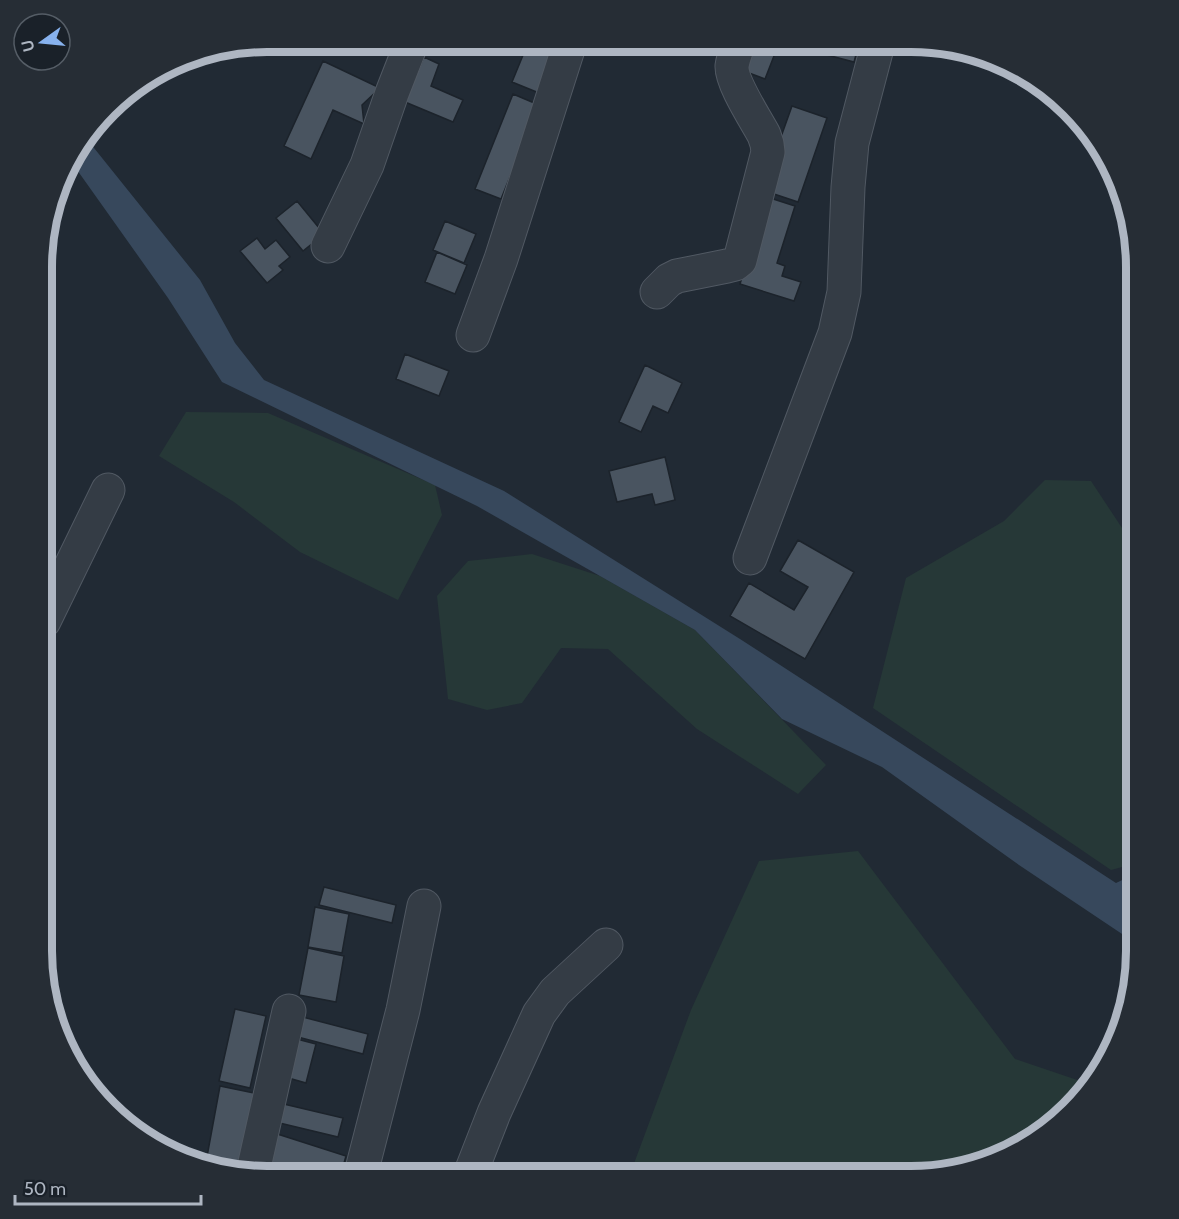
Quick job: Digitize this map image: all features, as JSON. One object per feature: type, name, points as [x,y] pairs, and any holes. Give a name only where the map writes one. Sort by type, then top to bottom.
[{"type":"street","points":[[328,246],[367,165],[408,52]]},
{"type":"street","points":[[473,335],[501,259],[567,52]]},
{"type":"street","points":[[657,292],[669,280],[677,276],[735,264],[740,260],[768,152],[764,135],[735,81],[732,69],[735,52]]},
{"type":"street","points":[[750,558],[835,333],[844,292],[852,143],[876,52]]},
{"type":"street","points":[[52,605],[108,490]]},
{"type":"street","points":[[363,1166],[403,1010],[424,906]]},
{"type":"street","points":[[473,1166],[494,1113],[539,1014],[555,992],[606,945]]},
{"type":"street","points":[[254,1166],[289,1011]]},
{"type":"shaded area","points":[[186,412],[268,413],[435,485],[442,515],[398,600],[300,552],[234,502],[159,456]]},
{"type":"shaded area","points":[[1045,480],[1091,481],[1124,531],[1126,548],[1126,866],[1111,870],[873,708],[906,578],[1004,521]]},
{"type":"shaded area","points":[[532,554],[600,576],[695,630],[826,765],[798,794],[697,729],[608,649],[561,648],[522,703],[487,710],[448,699],[437,596],[468,561]]},
{"type":"shaded area","points":[[858,851],[1015,1059],[1082,1082],[1064,1104],[1019,1138],[981,1155],[940,1165],[633,1166],[691,1010],[759,861]]},
{"type":"water","points":[[91,145],[200,280],[235,343],[264,380],[504,491],[740,639],[1116,883],[1126,878],[1126,937],[1019,865],[882,767],[782,719],[695,630],[477,506],[222,382],[168,298],[76,169]]},
{"type":"building","points":[[524,52],[556,52],[539,93],[512,82]]},
{"type":"building","points":[[739,52],[776,52],[765,79],[733,67]]},
{"type":"building","points":[[816,52],[857,52],[854,62]]},
{"type":"building","points":[[424,57],[439,64],[431,86],[463,100],[453,122],[405,102]]},
{"type":"building","points":[[323,61],[380,88],[362,105],[364,124],[333,110],[311,159],[284,146]]},
{"type":"building","points":[[513,94],[539,105],[501,199],[475,189]]},
{"type":"building","points":[[792,106],[827,118],[798,202],[762,190]]},
{"type":"building","points":[[767,197],[795,206],[777,263],[785,266],[782,276],[801,282],[794,301],[740,284]]},
{"type":"building","points":[[297,201],[324,234],[303,251],[276,218]]},
{"type":"building","points":[[445,221],[476,234],[464,263],[433,250]]},
{"type":"building","points":[[257,238],[265,249],[276,240],[290,257],[279,266],[283,270],[267,283],[240,251]]},
{"type":"building","points":[[437,252],[467,265],[455,294],[425,282]]},
{"type":"building","points":[[405,354],[449,371],[439,396],[396,379]]},
{"type":"building","points":[[645,365],[682,383],[668,413],[653,406],[641,432],[619,422]]},
{"type":"building","points":[[665,457],[675,500],[655,505],[652,494],[617,502],[609,471]]},
{"type":"building","points":[[798,540],[854,572],[805,659],[730,616],[749,583],[794,610],[808,587],[780,571]]},
{"type":"building","points":[[324,887],[396,905],[392,923],[319,905]]},
{"type":"building","points":[[315,907],[349,914],[342,953],[308,947]]},
{"type":"building","points":[[308,948],[344,956],[336,1002],[299,995]]},
{"type":"building","points":[[235,1009],[266,1016],[250,1088],[219,1081]]},
{"type":"building","points":[[295,1015],[368,1034],[363,1054],[290,1035]]},
{"type":"building","points":[[289,1037],[316,1044],[306,1083],[278,1075]]},
{"type":"building","points":[[220,1086],[254,1093],[241,1165],[207,1158]]},
{"type":"building","points":[[271,1101],[343,1118],[338,1137],[267,1120]]},
{"type":"building","points":[[268,1131],[346,1156],[343,1166],[257,1166]]}]
